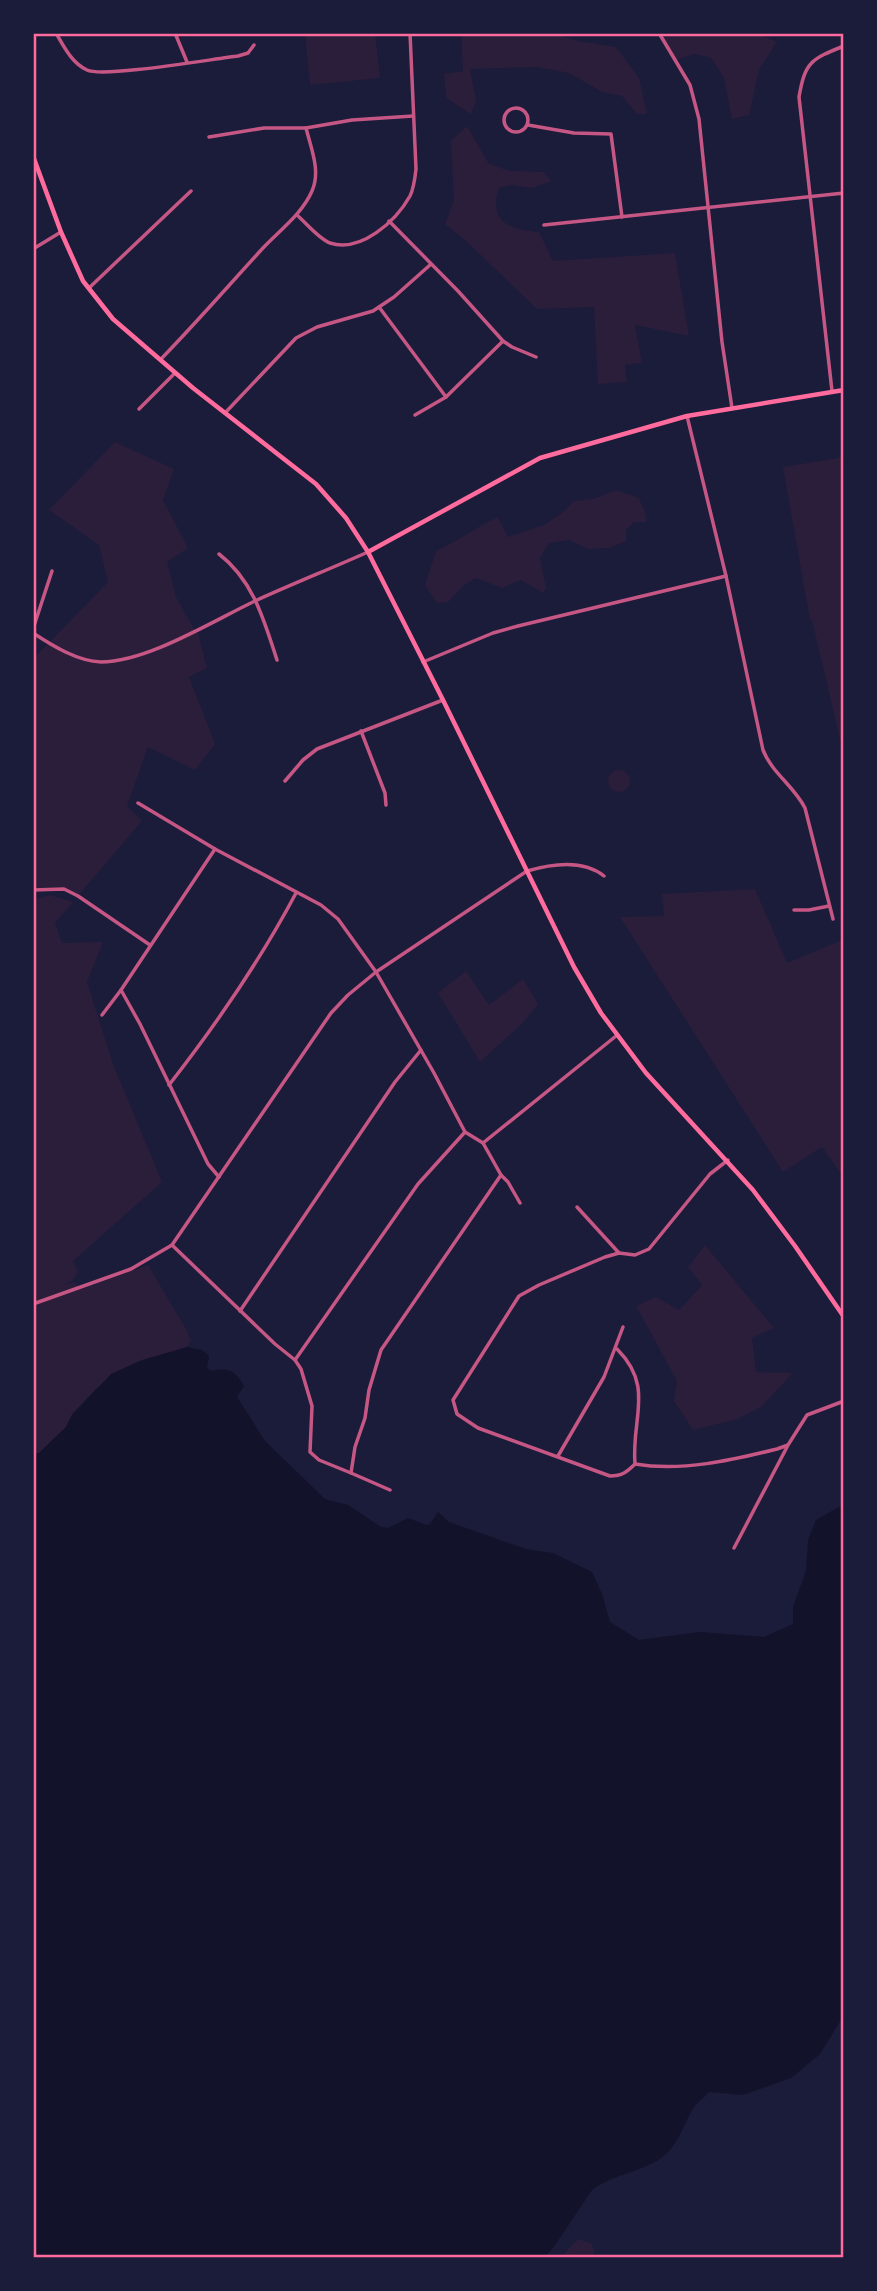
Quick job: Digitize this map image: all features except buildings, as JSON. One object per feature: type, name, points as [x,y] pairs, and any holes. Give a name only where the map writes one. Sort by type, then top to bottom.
[{"type":"main road","points":[[33,156],[76,267],[88,288],[113,319],[175,373],[316,484],[346,518],[368,552],[443,699],[574,967],[616,1036],[646,1073],[728,1160],[777,1221],[844,1317]]},
{"type":"main road","points":[[368,552],[540,458],[687,416],[844,390]]},
{"type":"street","points":[[56,33],[73,59],[89,72],[120,71],[238,57],[248,53],[254,46]]},
{"type":"street","points":[[175,33],[187,62]]},
{"type":"street","points":[[297,215],[327,243],[348,245],[365,240],[389,221],[409,197],[416,169],[410,33]]},
{"type":"street","points":[[659,33],[690,85],[699,119],[707,208],[732,408]]},
{"type":"street","points":[[832,391],[799,97],[806,68],[816,58],[844,46]]},
{"type":"street","points":[[528,125],[528,117],[520,109],[512,109],[505,117],[505,124],[512,132],[519,132],[528,125],[575,133],[611,134],[622,217]]},
{"type":"street","points":[[209,137],[264,128],[306,128],[352,120],[413,116]]},
{"type":"street","points":[[160,360],[297,215],[312,192],[316,177],[306,128]]},
{"type":"street","points":[[88,288],[191,191]]},
{"type":"street","points":[[544,225],[844,193]]},
{"type":"street","points":[[389,221],[503,341],[536,357]]},
{"type":"street","points":[[33,249],[61,232]]},
{"type":"street","points":[[225,413],[296,338],[317,327],[379,307],[430,265]]},
{"type":"street","points":[[379,307],[446,397]]},
{"type":"street","points":[[415,415],[446,397],[503,341]]},
{"type":"street","points":[[139,409],[175,373]]},
{"type":"street","points":[[687,416],[726,576],[763,750],[771,765],[797,793],[805,808],[833,919]]},
{"type":"street","points":[[52,571],[33,631],[62,651],[99,662],[120,660],[155,649],[368,552]]},
{"type":"street","points":[[219,554],[234,565],[256,601],[277,660]]},
{"type":"street","points":[[423,662],[476,639],[518,626],[726,576]]},
{"type":"street","points":[[285,781],[303,760],[317,749],[443,699]]},
{"type":"street","points":[[361,731],[385,793],[386,805]]},
{"type":"street","points":[[138,803],[215,849],[321,905],[338,919],[376,972],[465,1132],[483,1143],[520,1203]]},
{"type":"street","points":[[102,1015],[215,849]]},
{"type":"street","points":[[33,1304],[131,1269],[172,1245],[331,1013],[376,972],[527,872],[552,865],[583,866],[597,870],[604,876]]},
{"type":"street","points":[[33,890],[64,889],[150,944]]},
{"type":"street","points":[[169,1085],[221,1012],[296,893]]},
{"type":"street","points":[[794,910],[829,906]]},
{"type":"street","points":[[121,990],[208,1164],[219,1178]]},
{"type":"street","points":[[483,1143],[616,1036]]},
{"type":"street","points":[[240,1311],[395,1082],[421,1051]]},
{"type":"street","points":[[295,1360],[418,1184],[465,1132]]},
{"type":"street","points":[[617,1349],[633,1368],[640,1390],[634,1442],[635,1464],[628,1472],[619,1476],[610,1476],[478,1428],[457,1414],[453,1400],[519,1296],[539,1285],[619,1253],[635,1255],[649,1248],[710,1174],[728,1160]]},
{"type":"street","points":[[351,1473],[375,1364],[382,1350],[501,1175]]},
{"type":"street","points":[[577,1207],[619,1253]]},
{"type":"street","points":[[172,1245],[295,1360],[301,1369],[312,1406],[310,1451],[320,1460],[390,1490]]},
{"type":"street","points":[[558,1457],[595,1395],[617,1349],[623,1327]]},
{"type":"street","points":[[734,1548],[788,1445],[807,1415],[844,1401]]},
{"type":"street","points":[[635,1464],[696,1465],[758,1454],[788,1445]]},
{"type":"shaded area","points":[[305,33],[375,33],[380,78],[310,85]]},
{"type":"shaded area","points":[[461,33],[551,33],[578,41],[616,47],[639,78],[647,114],[637,114],[622,96],[602,92],[569,73],[536,67],[470,69],[476,100],[471,114],[446,98],[444,74],[463,71]]},
{"type":"shaded area","points":[[659,33],[757,33],[777,42],[759,70],[749,115],[732,119],[724,78],[711,58],[695,54],[675,60]]},
{"type":"shaded area","points":[[467,126],[489,164],[510,171],[544,172],[551,181],[532,188],[511,185],[499,188],[496,200],[499,216],[504,222],[519,229],[539,232],[553,261],[675,253],[689,336],[635,325],[642,363],[625,365],[627,382],[598,384],[594,307],[537,309],[445,224],[454,200],[451,141]]},
{"type":"shaded area","points":[[115,442],[174,469],[163,500],[188,548],[167,562],[176,597],[194,629],[197,629],[207,668],[189,677],[215,744],[195,770],[148,747],[127,806],[142,821],[78,896],[64,889],[33,890],[33,659],[108,582],[99,545],[49,510]]},
{"type":"shaded area","points":[[844,457],[844,756],[810,620],[783,467]]},
{"type":"shaded area","points":[[616,490],[639,498],[646,522],[634,522],[626,530],[626,541],[609,548],[587,549],[569,540],[549,543],[540,558],[546,588],[543,593],[521,580],[502,588],[476,578],[463,586],[448,602],[437,603],[425,585],[436,551],[498,517],[508,537],[544,525],[574,501],[593,499]]},
{"type":"shaded area","points":[[619,770],[627,773],[630,781],[627,789],[619,792],[611,789],[608,781],[611,773]]},
{"type":"shaded area","points":[[755,889],[787,963],[844,939],[844,1178],[822,1147],[783,1172],[620,917],[664,916],[662,894]]},
{"type":"shaded area","points":[[50,895],[73,902],[55,923],[62,943],[103,942],[87,982],[113,1064],[162,1182],[73,1261],[78,1272],[72,1281],[61,1285],[74,1282],[82,1289],[148,1265],[191,1341],[187,1347],[96,1388],[72,1414],[66,1427],[39,1453],[33,1453],[33,900]]},
{"type":"shaded area","points":[[466,971],[489,1005],[523,979],[538,1004],[523,1023],[480,1062],[438,993]]},
{"type":"shaded area","points":[[705,1245],[774,1328],[752,1338],[756,1372],[793,1373],[761,1407],[738,1419],[693,1430],[674,1401],[677,1381],[636,1306],[656,1297],[679,1310],[702,1285],[688,1267]]},
{"type":"shaded area","points":[[187,1347],[202,1350],[209,1356],[207,1368],[212,1371],[227,1370],[238,1377],[244,1386],[237,1397],[265,1441],[325,1499],[348,1505],[381,1527],[388,1528],[408,1518],[430,1524],[438,1512],[449,1522],[526,1549],[553,1553],[592,1572],[610,1622],[639,1640],[700,1632],[764,1637],[793,1624],[793,1607],[806,1571],[808,1540],[816,1520],[844,1504],[844,2015],[820,2054],[791,2078],[743,2095],[709,2092],[693,2109],[667,2153],[653,2163],[609,2180],[592,2190],[544,2258],[33,2258],[33,1453],[39,1453],[66,1427],[72,1415],[111,1374],[142,1360]]},
{"type":"shaded area","points":[[578,2239],[591,2243],[593,2258],[560,2258]]}]
